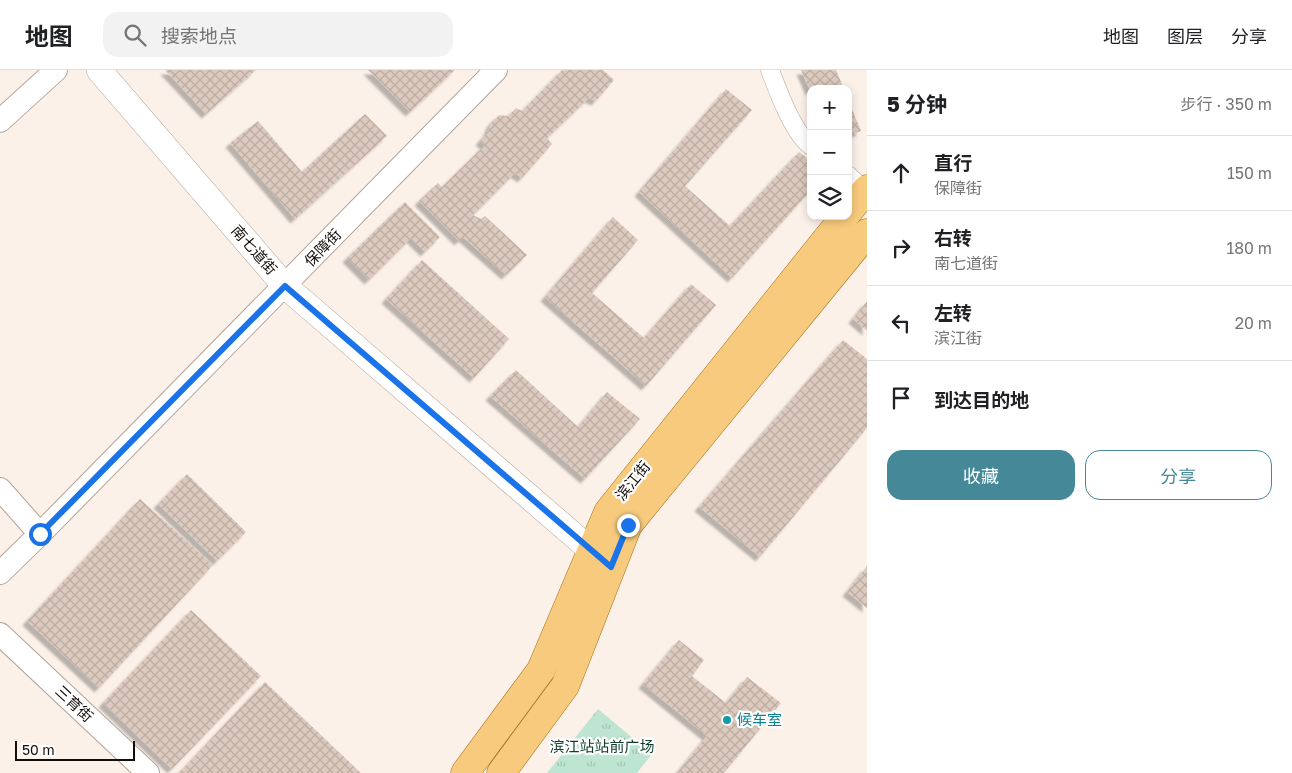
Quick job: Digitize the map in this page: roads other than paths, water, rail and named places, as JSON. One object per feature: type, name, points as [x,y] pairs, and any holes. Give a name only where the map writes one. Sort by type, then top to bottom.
[{"type":"main road","name":"南七道街","points":[[99,70],[285,286],[602,559]]},
{"type":"main road","points":[[852,203],[860,185]]},
{"type":"main road","name":"滨江街","points":[[501,773],[565,686],[602,559],[608,512],[842,220]]},
{"type":"main road","name":"滨江街","points":[[466,773],[541,670],[602,559],[867,233]]},
{"type":"street","points":[[0,121],[56,70]]},
{"type":"street","name":"保障街","points":[[0,573],[496,70]]},
{"type":"street","points":[[770,70],[781,98],[803,141],[807,144]]},
{"type":"street","points":[[0,489],[40,534]]},
{"type":"street","name":"三育街","points":[[0,634],[148,773]]},
{"type":"place","name":"候车室","points":[[727,720]]},
{"type":"park label","name":"滨江站站前广场","points":[[602,747]]}]
